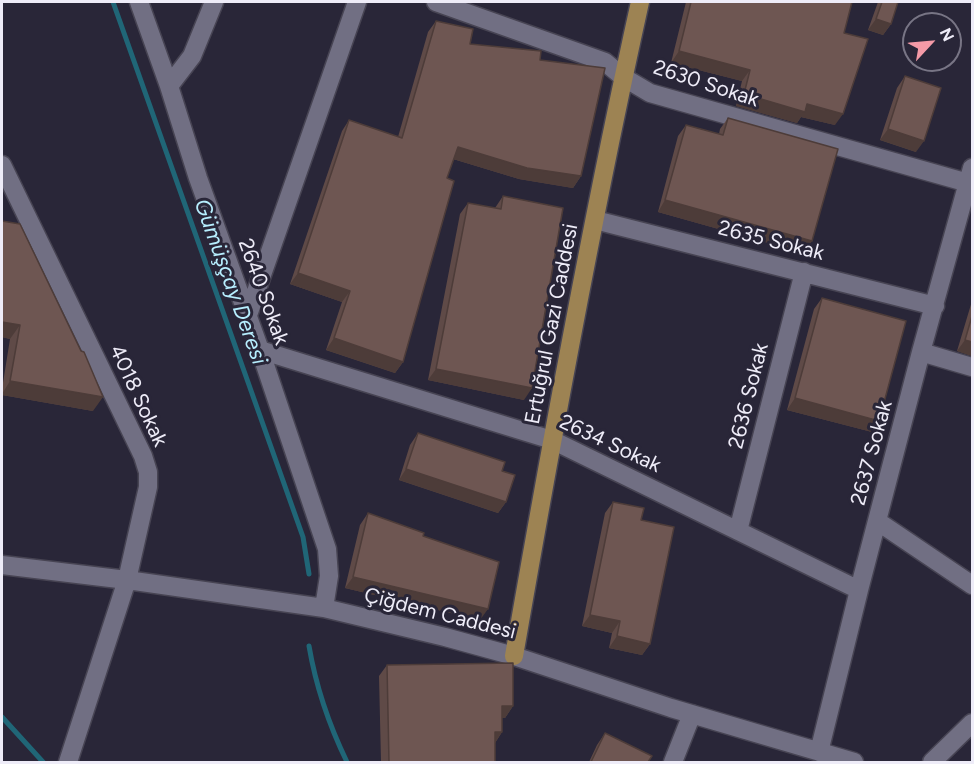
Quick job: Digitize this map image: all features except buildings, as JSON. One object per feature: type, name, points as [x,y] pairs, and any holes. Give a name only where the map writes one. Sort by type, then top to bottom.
[{"type":"main road","name":"Ertuğrul Gazi Caddesi","points":[[514,656],[552,440],[623,77],[640,2]]},
{"type":"street","name":"2640 Sokak","points":[[139,2],[327,549],[330,576],[324,608]]},
{"type":"street","points":[[169,86],[192,57],[214,2]]},
{"type":"street","points":[[248,315],[357,2]]},
{"type":"street","name":"2630 Sokak","points":[[436,2],[604,62],[623,77],[650,93],[971,178]]},
{"type":"street","name":"4018 Sokak","points":[[2,165],[143,456],[148,472],[148,487],[127,580],[68,762]]},
{"type":"street","name":"2637 Sokak","points":[[819,752],[921,352],[971,178]]},
{"type":"street","name":"2635 Sokak","points":[[595,220],[935,306]]},
{"type":"street","name":"2636 Sokak","points":[[738,531],[804,273]]},
{"type":"street","name":"2634 Sokak","points":[[260,350],[552,440],[859,590]]},
{"type":"street","points":[[921,352],[972,367]]},
{"type":"street","points":[[877,520],[972,585]]},
{"type":"street","name":"Çiğdem Caddesi","points":[[2,565],[324,608],[514,656],[692,714],[853,762]]},
{"type":"street","points":[[673,762],[692,714]]},
{"type":"street","points":[[932,762],[972,723]]},
{"type":"waterway","name":"Gümüşçay Deresi","points":[[113,2],[303,537],[309,574]]},
{"type":"waterway","name":"Gümüşçay Deresi","points":[[309,646],[324,706],[347,762]]},
{"type":"waterway","points":[[2,717],[43,762]]}]
